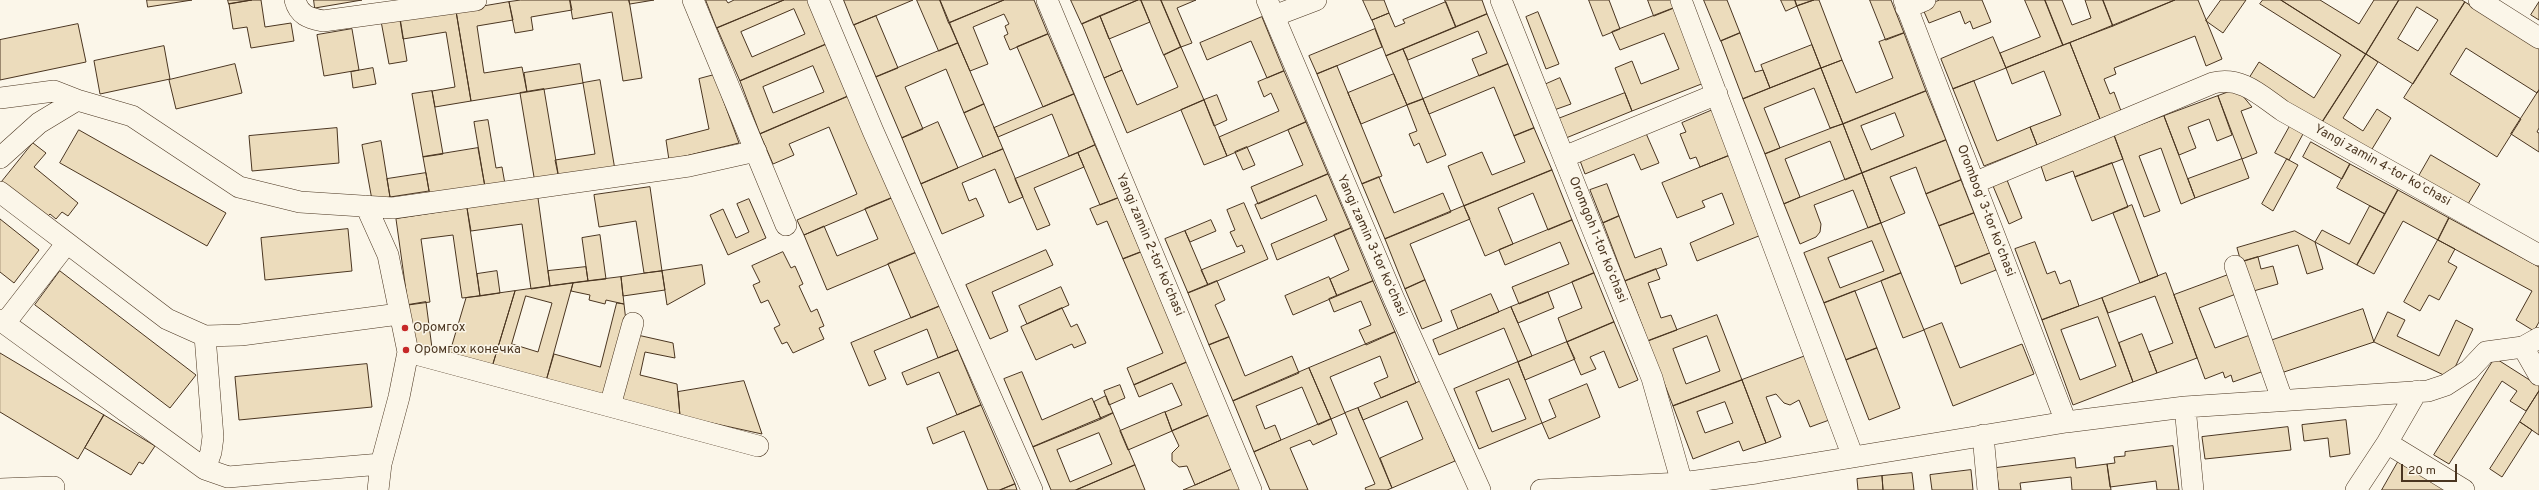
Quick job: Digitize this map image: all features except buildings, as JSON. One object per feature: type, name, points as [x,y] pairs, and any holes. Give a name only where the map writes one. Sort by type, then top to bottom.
[{"type":"street","points":[[295,0],[298,10],[308,18],[323,22],[476,0]]},
{"type":"street","points":[[693,0],[786,225]]},
{"type":"street","points":[[818,0],[873,131],[1032,490]]},
{"type":"street","name":"Yangi zamin 2-tor koʻchasi","points":[[1047,0],[1251,490]]},
{"type":"street","points":[[1270,8],[1316,0]]},
{"type":"street","name":"Oromgoh 1-tor koʻchasi","points":[[1501,0],[1652,378],[1682,483]]},
{"type":"street","points":[[1681,0],[1853,457]]},
{"type":"street","points":[[2479,0],[2539,38]]},
{"type":"street","name":"Orombogʻ 3-tor koʻchasi","points":[[1912,3],[1974,183],[2066,422]]},
{"type":"street","name":"Yangi zamin 3-tor koʻchasi","points":[[1270,8],[1394,299],[1480,490]]},
{"type":"street","name":"Yangi zamin 4-tor koʻchasi","points":[[1974,183],[2213,83],[2225,80],[2238,82],[2248,87],[2284,111],[2539,255]]},
{"type":"street","points":[[0,98],[54,91],[77,100],[132,116],[239,187],[300,202],[393,208],[666,170],[756,151]]},
{"type":"street","points":[[1564,157],[1716,94]]},
{"type":"street","points":[[0,158],[39,123],[77,100]]},
{"type":"street","points":[[0,192],[166,319],[205,336],[241,335],[399,314]]},
{"type":"street","points":[[366,206],[388,255],[408,352],[399,397],[381,464],[378,490]]},
{"type":"street","points":[[67,243],[3,321],[205,469],[228,477],[381,464]]},
{"type":"street","points":[[2234,266],[2282,399]]},
{"type":"street","points":[[610,406],[633,323]]},
{"type":"street","points":[[205,336],[213,437],[211,452],[205,469]]},
{"type":"street","points":[[1541,490],[1682,483],[1757,482],[1853,457],[2066,422],[2185,407],[2282,399],[2428,391],[2446,385],[2469,370],[2486,352],[2531,343],[2539,375]]},
{"type":"street","points":[[408,352],[758,446]]},
{"type":"street","points":[[2356,490],[2387,443],[2417,391]]},
{"type":"street","points":[[2185,407],[2193,490]]},
{"type":"street","points":[[1983,435],[1988,490]]},
{"type":"street","points":[[2387,443],[2464,490]]},
{"type":"street","points":[[0,489],[54,486]]},
{"type":"place","name":"Оромгох","points":[[405,328]]},
{"type":"place","name":"Оромгох конечка","points":[[406,350]]}]
